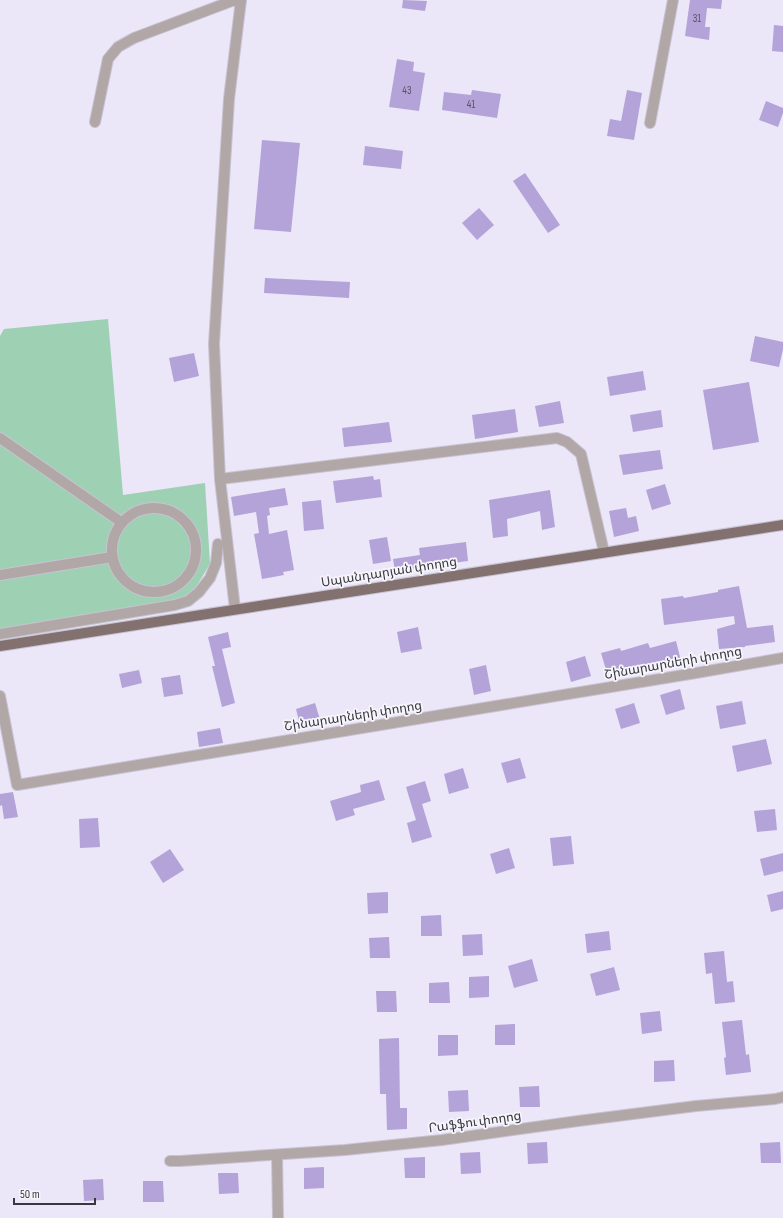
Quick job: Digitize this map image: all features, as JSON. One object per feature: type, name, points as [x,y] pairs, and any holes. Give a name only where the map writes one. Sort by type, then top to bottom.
[{"type":"main road","name":"Սպանդարյան փողոց","points":[[0,646],[783,524]]},
{"type":"street","points":[[650,123],[673,0]]},
{"type":"street","points":[[95,122],[108,59],[118,47],[134,38],[232,1],[241,1],[228,99],[214,344],[220,479],[235,609]]},
{"type":"street","points":[[0,438],[121,522]]},
{"type":"street","points":[[220,479],[557,438],[567,442],[581,454],[604,552]]},
{"type":"street","points":[[142,508],[168,508],[189,523],[198,548],[191,573],[172,590],[146,592],[123,580],[112,557],[112,539],[121,522],[142,508]]},
{"type":"street","points":[[0,634],[188,602],[199,592],[210,578],[216,563],[218,544]]},
{"type":"street","points":[[0,575],[112,557]]},
{"type":"street","points":[[152,592],[152,609]]},
{"type":"street","name":"Շինարարների փողոց","points":[[0,696],[18,784],[783,658]]},
{"type":"street","name":"Րաֆֆու փողոց","points":[[170,1161],[345,1150],[442,1140],[696,1106],[783,1097]]},
{"type":"street","points":[[277,1155],[278,1218]]},
{"type":"green space","points":[[108,319],[123,495],[205,483],[210,564],[188,600],[0,630],[0,336],[4,329]]},
{"type":"building","points":[[403,0],[427,1],[425,11],[402,8]]},
{"type":"building","points":[[690,0],[722,0],[721,9],[707,8],[705,27],[710,27],[709,40],[685,36]]},
{"type":"building","points":[[774,25],[783,26],[783,52],[772,51]]},
{"type":"building","points":[[397,59],[414,62],[413,71],[425,73],[419,111],[389,107]]},
{"type":"building","points":[[472,90],[501,94],[497,118],[442,110],[444,92],[471,95]]},
{"type":"building","points":[[627,90],[642,93],[634,140],[607,136],[610,119],[621,121]]},
{"type":"building","points":[[766,101],[783,108],[783,113],[778,127],[759,120]]},
{"type":"building","points":[[262,140],[300,143],[291,232],[254,229]]},
{"type":"building","points":[[365,146],[403,151],[401,169],[363,165]]},
{"type":"building","points":[[525,173],[560,225],[548,233],[513,181]]},
{"type":"building","points":[[479,208],[494,225],[477,240],[462,223]]},
{"type":"building","points":[[265,278],[350,282],[349,298],[264,293]]},
{"type":"building","points":[[755,336],[783,342],[779,367],[750,361]]},
{"type":"building","points":[[194,353],[199,376],[174,382],[169,358]]},
{"type":"building","points":[[643,371],[646,390],[610,396],[607,377]]},
{"type":"building","points":[[749,382],[759,442],[713,450],[703,390]]},
{"type":"building","points":[[560,401],[564,423],[539,427],[535,406]]},
{"type":"building","points":[[515,409],[518,432],[475,439],[472,415]]},
{"type":"building","points":[[661,410],[663,427],[633,432],[630,415]]},
{"type":"building","points":[[389,422],[392,442],[344,447],[342,428]]},
{"type":"building","points":[[660,450],[663,469],[623,475],[619,455]]},
{"type":"building","points":[[373,476],[374,480],[380,479],[382,497],[336,503],[333,481]]},
{"type":"building","points":[[665,484],[671,504],[652,510],[646,490]]},
{"type":"building","points":[[285,488],[288,505],[269,508],[270,515],[267,516],[269,534],[287,530],[294,570],[283,572],[284,575],[262,579],[254,534],[259,533],[256,512],[234,516],[231,497]]},
{"type":"building","points":[[550,490],[555,527],[542,530],[540,511],[507,519],[508,536],[493,538],[489,500]]},
{"type":"building","points":[[321,500],[324,529],[304,531],[302,502]]},
{"type":"building","points":[[626,508],[628,518],[636,516],[639,531],[614,537],[609,511]]},
{"type":"building","points":[[387,537],[391,561],[373,564],[369,540]]},
{"type":"building","points":[[466,542],[468,561],[395,571],[393,559],[420,555],[419,548]]},
{"type":"building","points":[[739,586],[747,628],[773,625],[775,642],[745,647],[719,649],[717,629],[735,624],[734,616],[664,625],[661,599],[683,596],[684,598],[718,592],[718,590]]},
{"type":"building","points":[[418,627],[422,649],[401,653],[397,632]]},
{"type":"building","points":[[228,632],[231,647],[222,649],[235,703],[222,707],[212,666],[215,666],[208,637]]},
{"type":"building","points":[[676,641],[681,661],[662,667],[661,661],[607,673],[601,653],[620,648],[621,651],[648,643],[650,648]]},
{"type":"building","points":[[585,656],[591,676],[571,682],[566,662]]},
{"type":"building","points":[[486,665],[491,691],[474,695],[469,669]]},
{"type":"building","points":[[139,670],[142,683],[122,688],[119,674]]},
{"type":"building","points":[[180,675],[183,694],[164,697],[161,678]]},
{"type":"building","points":[[680,689],[685,709],[666,715],[660,695]]},
{"type":"building","points":[[742,701],[746,724],[720,729],[716,706]]},
{"type":"building","points":[[315,703],[321,723],[301,729],[296,709]]},
{"type":"building","points":[[634,703],[640,723],[621,729],[615,709]]},
{"type":"building","points":[[220,728],[223,743],[199,747],[197,732]]},
{"type":"building","points":[[766,739],[772,764],[737,772],[732,746]]},
{"type":"building","points":[[520,758],[526,778],[507,783],[501,763]]},
{"type":"building","points":[[463,768],[469,788],[449,794],[444,774]]},
{"type":"building","points":[[379,780],[385,800],[353,809],[355,815],[336,821],[330,801],[361,792],[360,785]]},
{"type":"building","points":[[425,781],[431,801],[422,804],[432,837],[412,843],[407,823],[416,820],[406,787]]},
{"type":"building","points":[[13,792],[18,817],[4,819],[2,805],[0,806],[0,794]]},
{"type":"building","points":[[775,809],[777,830],[757,832],[754,811]]},
{"type":"building","points":[[98,818],[100,847],[80,848],[79,819]]},
{"type":"building","points":[[571,836],[574,864],[553,866],[550,838]]},
{"type":"building","points":[[509,848],[515,868],[496,874],[490,854]]},
{"type":"building","points":[[170,849],[184,870],[163,883],[150,862]]},
{"type":"building","points":[[783,853],[783,871],[764,876],[760,859]]},
{"type":"building","points":[[783,891],[783,909],[771,912],[767,895]]},
{"type":"building","points":[[388,892],[388,913],[368,914],[367,893]]},
{"type":"building","points":[[441,915],[442,936],[421,936],[421,916]]},
{"type":"building","points":[[609,931],[611,950],[587,953],[585,934]]},
{"type":"building","points":[[482,934],[483,955],[463,956],[462,935]]},
{"type":"building","points":[[389,937],[390,958],[370,958],[369,938]]},
{"type":"building","points":[[724,951],[727,982],[733,981],[735,1002],[715,1004],[712,973],[706,974],[704,953]]},
{"type":"building","points":[[532,959],[538,981],[514,988],[508,966]]},
{"type":"building","points":[[614,967],[620,990],[596,996],[590,974]]},
{"type":"building","points":[[489,976],[489,997],[469,998],[469,977]]},
{"type":"building","points":[[449,982],[450,1003],[429,1003],[429,983]]},
{"type":"building","points":[[376,991],[396,991],[397,1012],[377,1012]]},
{"type":"building","points":[[660,1011],[662,1031],[642,1034],[640,1013]]},
{"type":"building","points":[[742,1020],[746,1055],[749,1054],[751,1072],[726,1075],[724,1058],[726,1057],[722,1022]]},
{"type":"building","points":[[515,1024],[515,1045],[495,1045],[495,1025]]},
{"type":"building","points":[[438,1035],[458,1035],[458,1055],[438,1056]]},
{"type":"building","points":[[399,1038],[400,1108],[407,1108],[407,1129],[387,1130],[386,1094],[380,1094],[379,1039]]},
{"type":"building","points":[[674,1060],[675,1081],[654,1082],[654,1061]]},
{"type":"building","points":[[539,1086],[540,1107],[520,1107],[519,1087]]},
{"type":"building","points":[[468,1090],[469,1111],[449,1112],[448,1091]]},
{"type":"building","points":[[547,1142],[548,1163],[528,1164],[527,1143]]},
{"type":"building","points":[[780,1142],[781,1163],[761,1163],[760,1143]]},
{"type":"building","points":[[480,1152],[481,1173],[461,1174],[460,1153]]},
{"type":"building","points":[[425,1157],[425,1178],[405,1178],[404,1158]]},
{"type":"building","points":[[324,1167],[324,1188],[304,1189],[304,1168]]},
{"type":"building","points":[[218,1173],[238,1173],[239,1193],[219,1194]]},
{"type":"building","points":[[103,1179],[104,1200],[84,1201],[83,1180]]},
{"type":"building","points":[[143,1181],[163,1181],[164,1202],[143,1202]]}]
